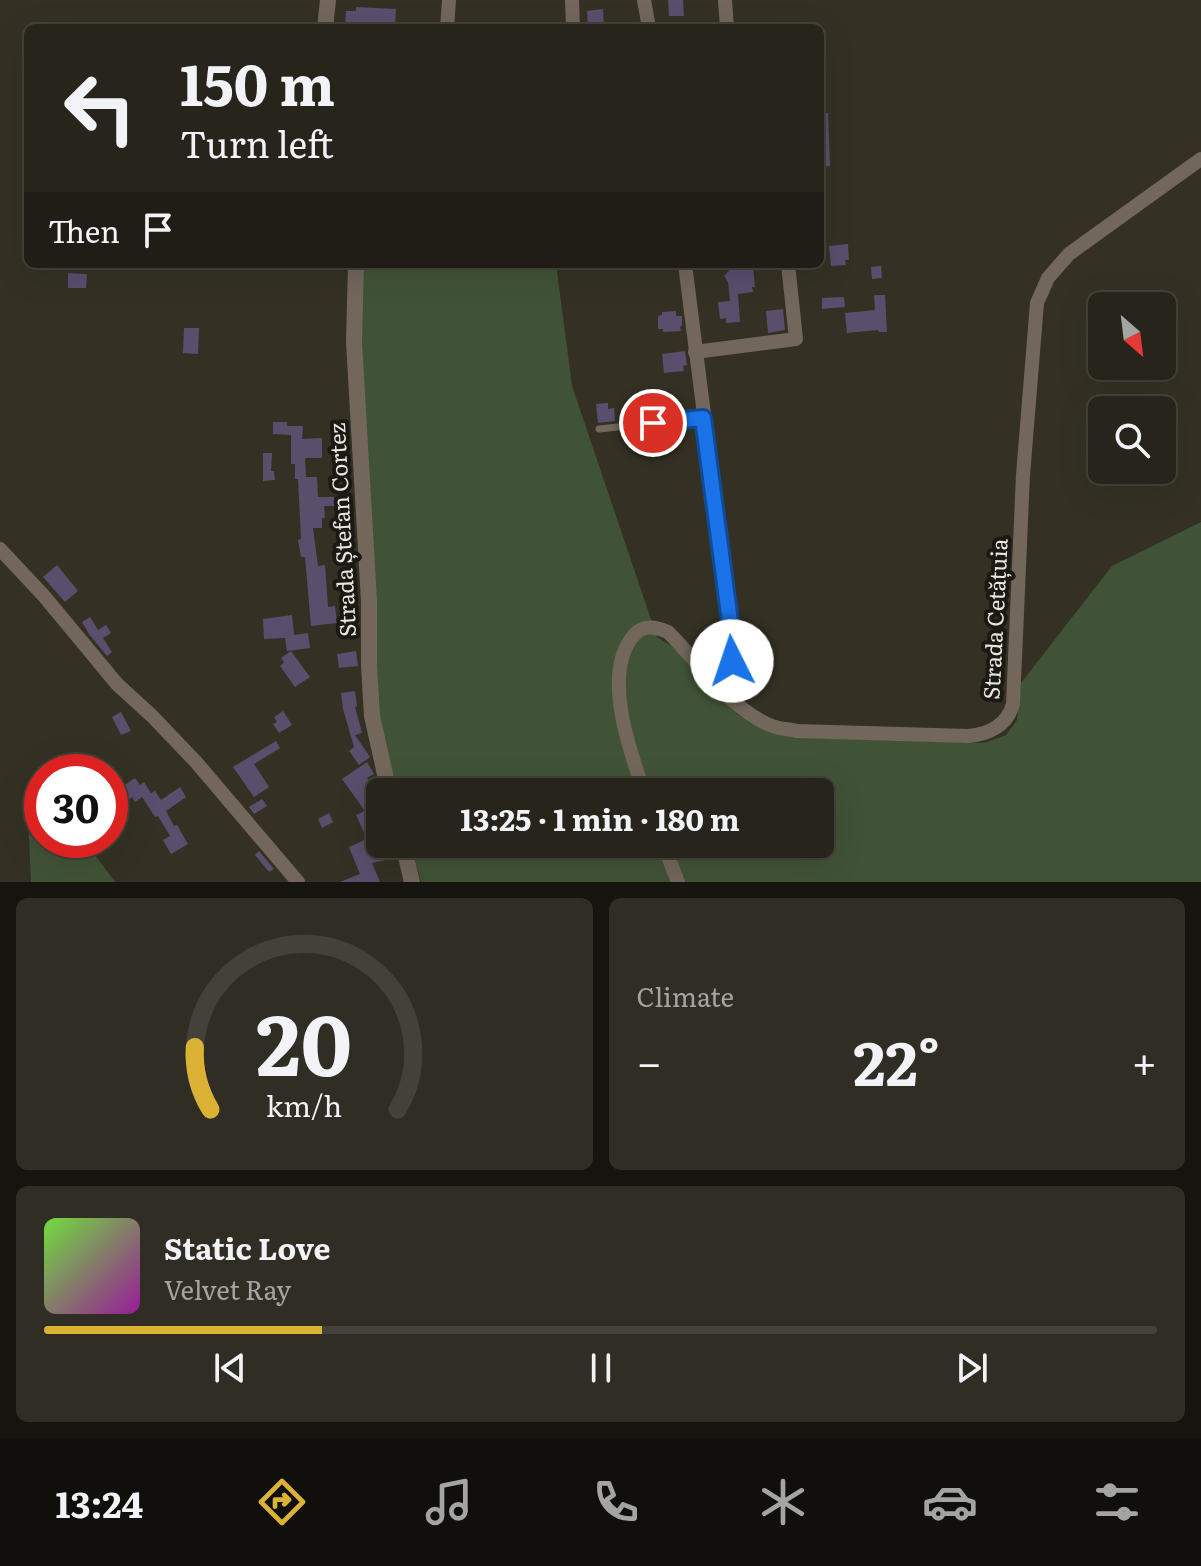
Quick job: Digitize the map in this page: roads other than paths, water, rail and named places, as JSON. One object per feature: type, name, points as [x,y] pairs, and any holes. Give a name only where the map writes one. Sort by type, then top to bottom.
[{"type":"street","points":[[325,24],[328,0]]},
{"type":"street","points":[[447,24],[449,0]]},
{"type":"street","points":[[572,0],[573,24]]},
{"type":"street","points":[[644,0],[648,24]]},
{"type":"street","points":[[725,0],[727,24]]},
{"type":"street","name":"Strada Cetățuia","points":[[639,778],[621,707],[621,661],[628,642],[639,630],[654,627],[668,632],[747,712],[775,727],[797,731],[968,736],[991,731],[1004,723],[1013,704],[1023,475],[1037,303],[1048,278],[1069,254],[1201,159]]},
{"type":"street","name":"Strada Ștefan Cortez","points":[[356,268],[354,342],[369,601],[369,666],[372,716],[386,778]]},
{"type":"street","points":[[685,268],[733,644],[732,661],[716,682]]},
{"type":"street","points":[[695,352],[796,339],[788,268]]},
{"type":"street","points":[[0,549],[44,596],[117,684],[196,762],[298,882]]},
{"type":"street","points":[[406,858],[412,882]]},
{"type":"street","points":[[669,858],[678,882]]},
{"type":"lane","points":[[599,429],[703,418]]}]
